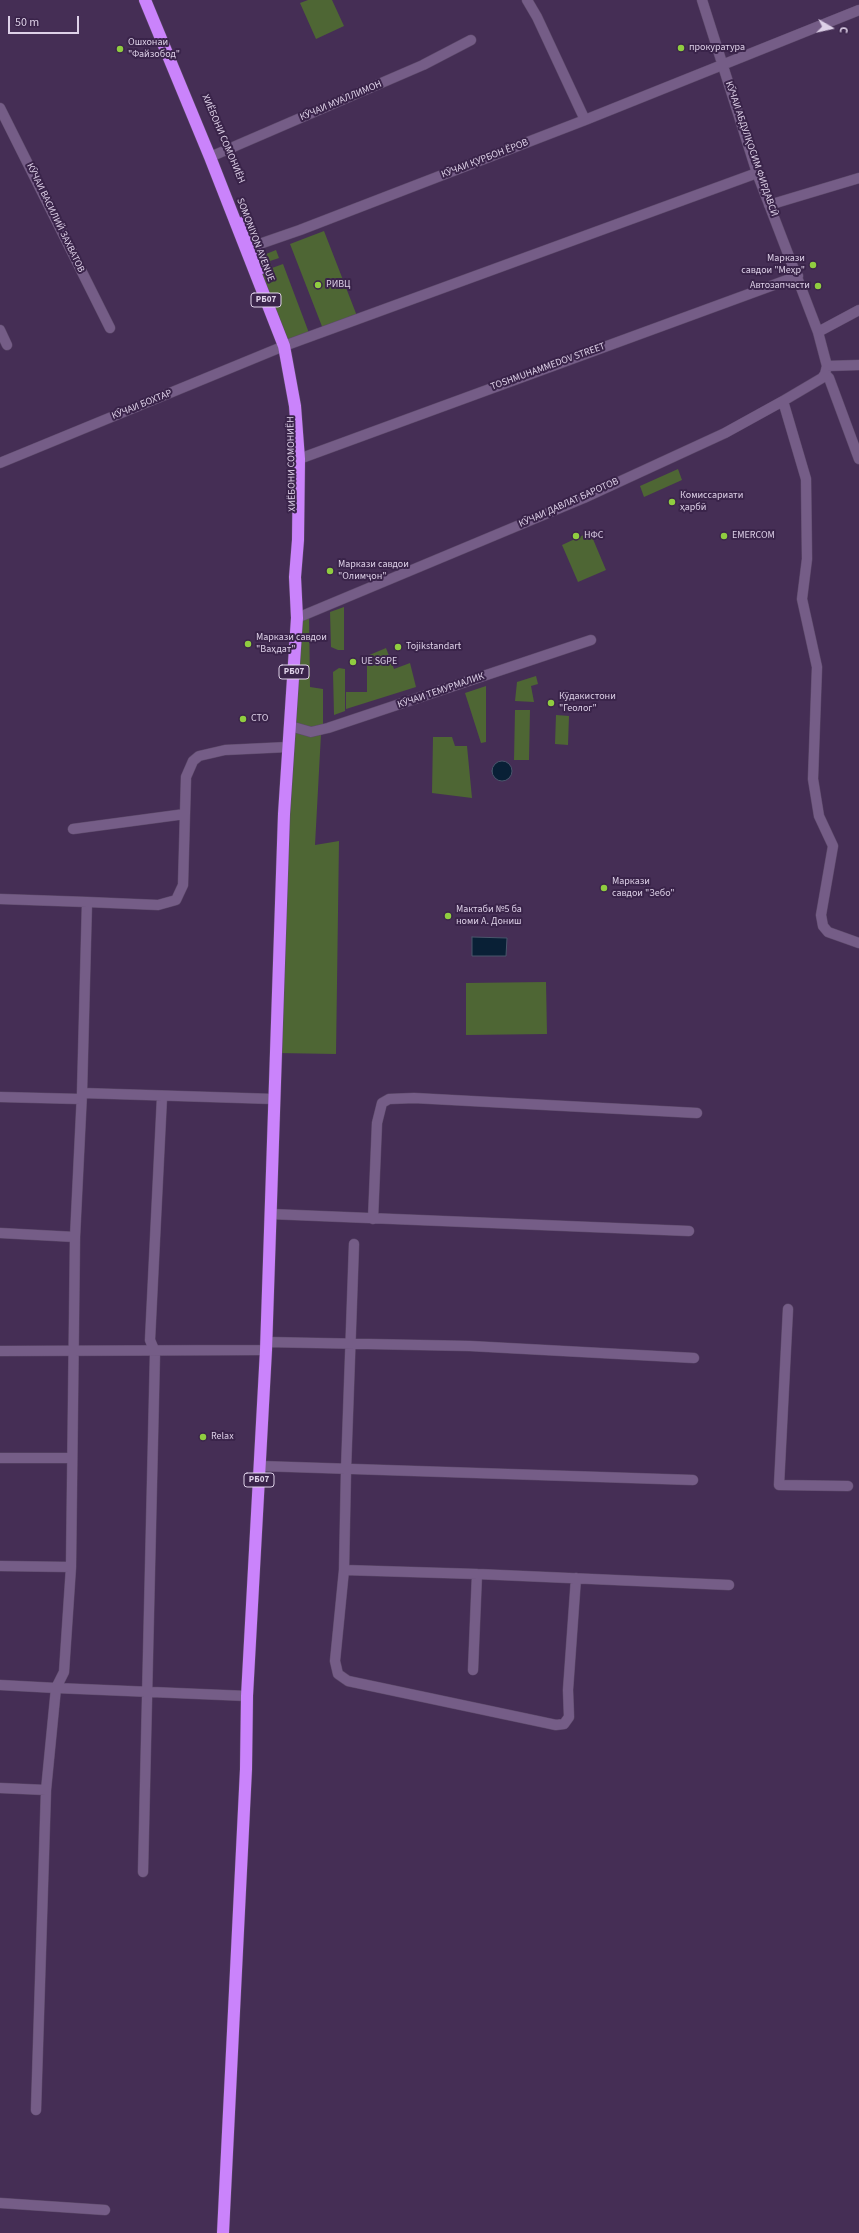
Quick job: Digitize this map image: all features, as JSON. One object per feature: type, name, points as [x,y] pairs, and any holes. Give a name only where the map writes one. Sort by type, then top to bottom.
[{"type":"highway","name":"SOMONIYON AVENUE","points":[[145,0],[213,155],[287,345],[302,458],[295,577],[297,618]]},
{"type":"highway","name":"ХИЁБОНИ СОМОНИЁН","points":[[153,0],[213,155]]},
{"type":"highway","name":"РБ07","points":[[223,2233],[246,1769],[247,1696],[266,1346],[284,814],[297,618]]},
{"type":"street","points":[[527,0],[537,17],[585,120]]},
{"type":"street","name":"КӮЧАИ АБДУЛҚОСИМ ФИРДАВСӢ","points":[[702,0],[757,172],[798,276],[818,332],[826,370],[859,459]]},
{"type":"street","name":"КӮЧАИ ҚУРБОН ЁРОВ","points":[[250,247],[300,230],[585,120],[723,66],[859,10]]},
{"type":"street","name":"КӮЧАИ МУАЛЛИМОН","points":[[213,155],[424,66],[471,40]]},
{"type":"street","name":"КӮЧАИ ВАСИЛИЙ ЗАХВАТОВ","points":[[0,108],[110,328]]},
{"type":"street","name":"КӮЧАИ БОХТАР","points":[[0,463],[287,345],[757,172]]},
{"type":"street","points":[[769,205],[859,178]]},
{"type":"street","name":"TOSHMUHAMMEDOV STREET","points":[[302,458],[798,276]]},
{"type":"street","points":[[818,332],[859,310]]},
{"type":"street","points":[[0,330],[8,345]]},
{"type":"street","points":[[826,370],[859,365]]},
{"type":"street","name":"КӮЧАИ ДАВЛАТ БАРОТОВ","points":[[297,618],[584,498],[725,433],[822,378],[826,370]]},
{"type":"street","points":[[783,401],[806,479],[807,559],[802,600],[816,667],[813,779],[819,816],[833,846],[821,915],[823,926],[828,932],[859,943]]},
{"type":"street","name":"КӮЧАИ ТЕМУРМАЛИК","points":[[290,726],[313,732],[334,726],[591,640]]},
{"type":"street","points":[[0,898],[158,905],[176,900],[184,885],[186,777],[188,768],[199,756],[225,750],[288,748]]},
{"type":"street","points":[[73,829],[185,814]]},
{"type":"street","points":[[36,2110],[46,1790],[56,1688],[64,1672],[71,1567],[75,1237],[87,902]]},
{"type":"street","points":[[0,1097],[81,1096],[274,1099]]},
{"type":"street","points":[[143,1872],[155,1352],[150,1340],[162,1097]]},
{"type":"street","points":[[373,1219],[377,1123],[382,1102],[389,1099],[414,1098],[697,1113]]},
{"type":"street","points":[[270,1214],[689,1231]]},
{"type":"street","points":[[0,1233],[75,1237]]},
{"type":"street","points":[[354,1244],[344,1570],[335,1661],[338,1674],[348,1680],[556,1725],[564,1724],[569,1717],[568,1690],[576,1578]]},
{"type":"street","points":[[788,1309],[779,1485],[848,1486]]},
{"type":"street","points":[[0,1351],[155,1352],[266,1346],[351,1344],[470,1346],[694,1358]]},
{"type":"street","points":[[0,1458],[72,1458]]},
{"type":"street","points":[[260,1466],[346,1470],[694,1480]]},
{"type":"street","points":[[0,1566],[71,1567]]},
{"type":"street","points":[[344,1570],[576,1578],[730,1586]]},
{"type":"street","points":[[473,1670],[477,1574]]},
{"type":"street","points":[[0,1685],[247,1696]]},
{"type":"street","points":[[0,1788],[46,1790]]},
{"type":"street","points":[[0,2203],[105,2210]]},
{"type":"green space","points":[[308,0],[332,0],[344,26],[316,39],[300,3]]},
{"type":"green space","points":[[324,231],[357,316],[323,329],[290,244]]},
{"type":"green space","points":[[276,250],[279,258],[270,261],[272,268],[283,264],[309,333],[288,341],[256,258]]},
{"type":"green space","points":[[678,469],[682,480],[644,497],[640,486]]},
{"type":"green space","points":[[590,532],[606,570],[578,582],[562,545]]},
{"type":"green space","points":[[344,607],[344,650],[338,650],[331,647],[330,612]]},
{"type":"green space","points":[[309,612],[310,687],[323,689],[323,729],[290,726],[297,618]]},
{"type":"green space","points":[[386,648],[394,669],[410,663],[416,687],[346,709],[346,692],[367,692],[367,656]]},
{"type":"green space","points":[[339,668],[345,669],[345,711],[334,715],[333,672]]},
{"type":"green space","points":[[536,676],[538,684],[531,686],[534,702],[515,701],[517,682]]},
{"type":"green space","points":[[486,686],[486,742],[481,743],[465,693]]},
{"type":"green space","points":[[515,710],[530,710],[529,760],[514,760]]},
{"type":"green space","points":[[556,715],[569,716],[568,745],[555,744]]},
{"type":"green space","points":[[292,730],[321,734],[315,845],[339,841],[336,1054],[277,1053]]},
{"type":"green space","points":[[433,737],[452,737],[455,746],[467,746],[472,798],[432,793]]},
{"type":"green space","points":[[546,982],[547,1034],[466,1035],[466,983]]},
{"type":"water","points":[[502,761],[509,764],[512,771],[509,778],[502,781],[495,778],[492,771],[495,764]]},
{"type":"water","points":[[472,937],[507,938],[506,956],[472,956]]},
{"type":"place","name":"прокуратура","points":[[681,48]]},
{"type":"place","name":"Ошхонаи \"Файзобод\"","points":[[120,49]]},
{"type":"place","name":"Маркази савдои \"Меҳр\"","points":[[813,265]]},
{"type":"place","name":"РИВЦ","points":[[318,285]]},
{"type":"place","name":"Автозапчасти","points":[[818,286]]},
{"type":"place","name":"Комиссариати ҳарбӣ","points":[[672,502]]},
{"type":"place","name":"НФС","points":[[576,536]]},
{"type":"place","name":"EMERCOM","points":[[724,536]]},
{"type":"place","name":"Маркази савдои \"Олимҷон\"","points":[[330,571]]},
{"type":"place","name":"Маркази савдои \"Ваҳдат\"","points":[[248,644]]},
{"type":"place","name":"Tojikstandart","points":[[398,647]]},
{"type":"place","name":"UE SGPE","points":[[353,662]]},
{"type":"place","name":"Кӯдакистони \"Геолог\"","points":[[551,703]]},
{"type":"place","name":"СТО","points":[[243,719]]},
{"type":"place","name":"Маркази савдои \"Зебо\"","points":[[604,888]]},
{"type":"place","name":"Мактаби №5 ба номи А. Дониш","points":[[448,916]]},
{"type":"place","name":"Relax","points":[[203,1437]]}]
